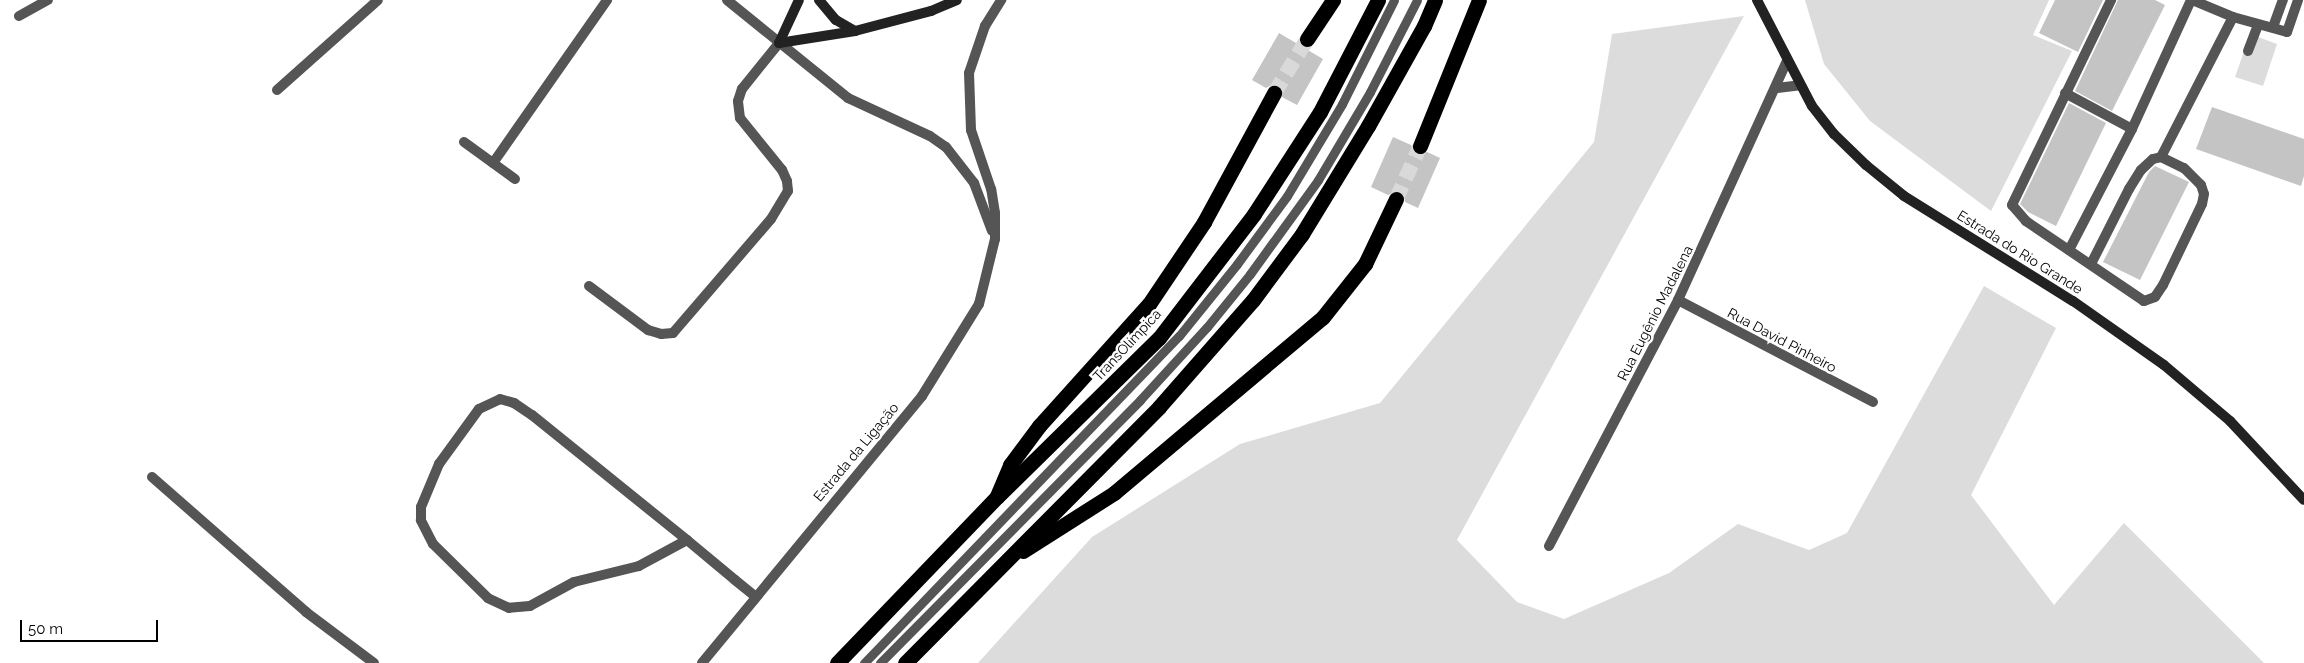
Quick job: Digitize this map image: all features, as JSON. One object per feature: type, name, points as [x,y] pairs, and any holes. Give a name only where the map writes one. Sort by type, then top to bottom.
[{"type":"highway","points":[[1307,39],[1333,0]]},
{"type":"highway","name":"TransOlímpica","points":[[837,663],[997,497],[1158,338],[1221,260],[1320,112],[1378,0]]},
{"type":"highway","points":[[905,663],[1160,407],[1253,300],[1302,234],[1368,126],[1435,0]]},
{"type":"highway","points":[[1420,146],[1479,0]]},
{"type":"highway","points":[[997,497],[1006,471],[1039,426],[1149,304],[1204,222],[1274,93]]},
{"type":"highway","points":[[1005,562],[1114,493],[1324,317],[1365,264],[1396,199]]},
{"type":"main road","points":[[779,43],[799,0]]},
{"type":"main road","points":[[819,0],[836,20],[855,31]]},
{"type":"main road","points":[[779,43],[855,31],[931,11],[957,0]]},
{"type":"main road","name":"Estrada do Rio Grande","points":[[1757,0],[1800,85],[1834,134],[1866,165],[1904,196],[2073,301],[2164,365],[2230,421],[2304,500]]},
{"type":"street","points":[[19,16],[48,0]]},
{"type":"street","points":[[277,90],[378,0]]},
{"type":"street","points":[[493,163],[607,0]]},
{"type":"street","points":[[727,0],[848,98],[946,147],[974,183],[995,239]]},
{"type":"street","name":"Estrada da Ligação","points":[[702,663],[755,596],[922,396],[963,334],[979,304],[995,239],[991,188],[971,130],[968,95],[973,55],[985,26],[1001,0]]},
{"type":"street","points":[[2111,0],[2012,205],[2026,221],[2091,264],[2131,295],[2144,301],[2155,296],[2163,285],[2202,204],[2204,194],[2202,184],[2184,168],[2161,157]]},
{"type":"street","points":[[2069,250],[2132,129],[2192,0],[2233,17],[2287,32],[2298,0]]},
{"type":"street","points":[[2273,27],[2283,0]]},
{"type":"street","points":[[2091,264],[2141,170],[2153,160],[2161,157],[2233,17]]},
{"type":"street","points":[[2248,51],[2258,25]]},
{"type":"street","points":[[589,286],[648,330],[661,334],[673,332],[772,219],[788,191],[787,181],[782,170],[740,118],[738,102],[742,89],[779,43]]},
{"type":"street","name":"Rua Eugênio Madalena","points":[[1549,546],[1678,300],[1777,88],[1787,61]]},
{"type":"street","points":[[1777,88],[1800,85]]},
{"type":"street","points":[[2065,93],[2132,129]]},
{"type":"street","points":[[464,142],[515,179]]},
{"type":"street","name":"Rua David Pinheiro","points":[[1678,300],[1873,402]]},
{"type":"street","points":[[687,540],[639,566],[574,582],[536,604],[509,608],[488,598],[433,544],[422,520],[420,507],[439,464],[479,408],[500,399],[514,403],[532,415],[687,540],[755,596]]},
{"type":"street","points":[[152,477],[306,612],[374,663]]},
{"type":"lane","points":[[864,663],[1179,336],[1238,264],[1287,196],[1342,104],[1394,0]]},
{"type":"lane","points":[[880,663],[1140,400],[1207,328],[1250,274],[1318,180],[1370,92],[1417,0]]},
{"type":"shaded area","points":[[1805,0],[2049,0],[2033,35],[2072,51],[1991,211],[1870,121],[1824,64]]},
{"type":"shaded area","points":[[1744,16],[1457,540],[1517,602],[1564,619],[1669,573],[1738,524],[1809,550],[1847,533],[1984,286],[2056,328],[1971,495],[2054,605],[2124,523],[2264,663],[978,663],[1092,537],[1240,444],[1380,403],[1594,142],[1612,34]]},
{"type":"shaded area","points":[[2250,34],[2277,44],[2263,86],[2235,77]]},
{"type":"building","points":[[2055,0],[2103,0],[2078,52],[2039,33]]},
{"type":"building","points":[[2118,0],[2155,0],[2165,5],[2112,111],[2075,91]]},
{"type":"building","points":[[1279,33],[1323,59],[1297,105],[1282,97],[1279,85],[1273,84],[1266,88],[1252,80]]},
{"type":"building","points":[[2069,103],[2106,123],[2056,226],[2028,212],[2020,204]]},
{"type":"building","points":[[2212,107],[2304,139],[2304,176],[2301,186],[2196,149]]},
{"type":"building","points":[[1393,137],[1411,145],[1416,154],[1427,152],[1440,158],[1418,208],[1405,202],[1404,194],[1400,190],[1388,195],[1371,187]]},
{"type":"building","points":[[2155,166],[2189,182],[2140,280],[2103,262],[2149,172]]},
{"type":"tunnel","points":[[1274,93],[1307,39]]},
{"type":"tunnel","points":[[1396,199],[1420,146]]}]
